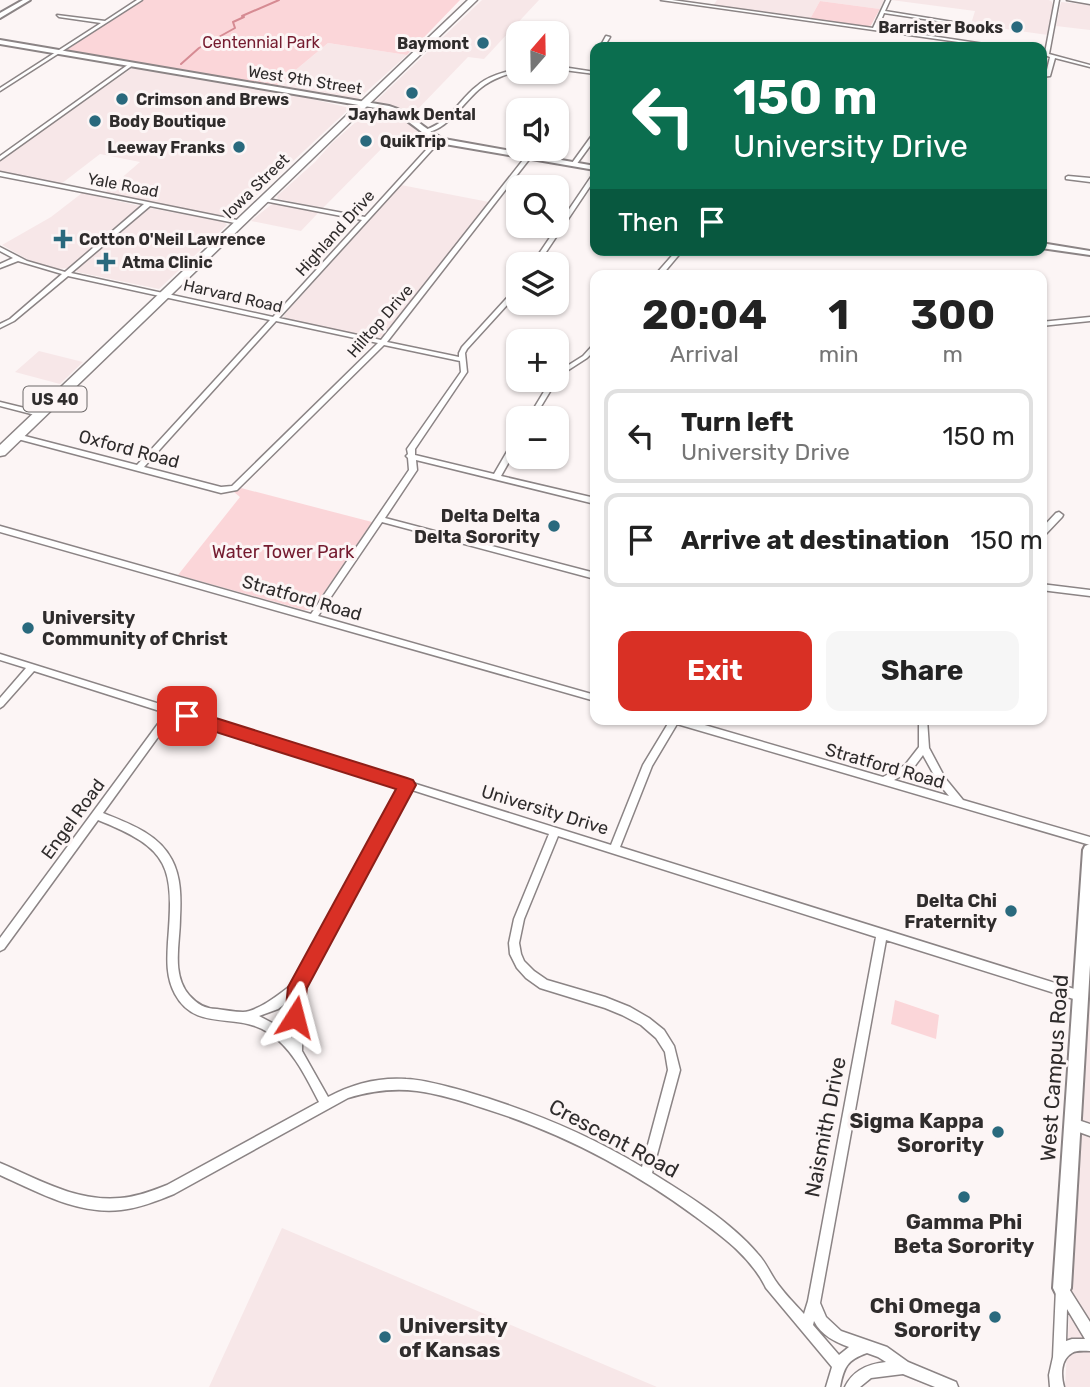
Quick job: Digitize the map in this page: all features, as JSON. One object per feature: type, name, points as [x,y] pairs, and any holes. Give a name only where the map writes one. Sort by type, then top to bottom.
[{"type":"highway","points":[[1071,0],[1090,2]]},
{"type":"highway","name":"Iowa Street","points":[[0,452],[471,1]]},
{"type":"street","points":[[0,16],[27,0]]},
{"type":"street","points":[[0,90],[140,0]]},
{"type":"street","points":[[663,0],[967,42]]},
{"type":"street","points":[[875,29],[888,0]]},
{"type":"street","points":[[1047,75],[1047,54],[1056,0]]},
{"type":"street","points":[[883,12],[957,23]]},
{"type":"street","points":[[59,16],[105,22]]},
{"type":"street","points":[[604,42],[608,37]]},
{"type":"street","name":"West 9th Street","points":[[0,41],[405,113],[424,132],[438,140],[506,152]]},
{"type":"street","points":[[1047,54],[1090,66]]},
{"type":"street","points":[[0,158],[131,65]]},
{"type":"street","points":[[569,68],[590,70]]},
{"type":"street","points":[[424,132],[441,127],[481,85],[506,75]]},
{"type":"street","name":"Highland Drive","points":[[139,468],[438,140]]},
{"type":"street","points":[[574,164],[590,143]]},
{"type":"street","name":"Hilltop Drive","points":[[234,488],[382,343],[525,161]]},
{"type":"street","name":"West 9th Street","points":[[557,161],[590,167]]},
{"type":"street","name":"Yale Road","points":[[0,174],[240,222]]},
{"type":"street","points":[[1068,178],[1090,180]]},
{"type":"street","points":[[543,252],[590,182]]},
{"type":"street","points":[[264,200],[367,219]]},
{"type":"street","points":[[0,326],[12,320],[148,204]]},
{"type":"street","points":[[1047,246],[1090,253]]},
{"type":"street","name":"Harvard Road","points":[[0,248],[17,259],[66,274],[463,360]]},
{"type":"street","points":[[662,270],[675,256]]},
{"type":"street","points":[[0,266],[17,259]]},
{"type":"street","points":[[313,618],[413,471],[414,464],[410,456],[413,445],[464,372],[464,348],[506,302]]},
{"type":"street","points":[[1047,323],[1090,319]]},
{"type":"street","points":[[569,368],[590,352]]},
{"type":"street","points":[[0,404],[39,414]]},
{"type":"street","name":"Oxford Road","points":[[17,436],[221,490],[234,488]]},
{"type":"street","points":[[410,456],[590,500]]},
{"type":"street","points":[[496,477],[506,460]]},
{"type":"street","points":[[1047,528],[1059,515]]},
{"type":"street","points":[[380,519],[590,575]]},
{"type":"street","name":"Stratford Road","points":[[0,529],[590,697]]},
{"type":"street","points":[[1047,588],[1090,593]]},
{"type":"street","name":"University Drive","points":[[0,657],[1080,996]]},
{"type":"street","points":[[0,704],[32,667]]},
{"type":"street","name":"Engel Road","points":[[0,946],[172,711]]},
{"type":"street","points":[[614,850],[648,765],[670,725]]},
{"type":"street","name":"Stratford Road","points":[[690,725],[1090,841]]},
{"type":"street","points":[[923,725],[924,748],[942,781],[963,805]]},
{"type":"street","points":[[883,782],[908,768],[924,748]]},
{"type":"street","points":[[327,1104],[297,1049],[295,1017],[298,987],[407,785]]},
{"type":"street","points":[[96,815],[142,834],[159,848],[169,861],[177,887],[173,976],[182,995],[190,1004],[213,1016],[245,1017],[263,1025],[297,1049]]},
{"type":"street","points":[[555,831],[514,929],[514,950],[522,967],[544,984],[637,1016],[659,1031],[669,1044],[674,1057],[674,1070],[645,1176]]},
{"type":"street","name":"West Campus Road","points":[[1055,1384],[1062,1323],[1059,1306],[1090,850]]},
{"type":"street","name":"Naismith Drive","points":[[806,1327],[814,1301],[883,934]]},
{"type":"street","points":[[245,1017],[274,1005],[298,987]]},
{"type":"street","name":"Crescent Road","points":[[0,1169],[76,1202],[115,1206],[141,1202],[170,1190],[327,1104],[363,1088],[396,1084],[416,1085],[531,1118],[600,1150],[645,1176],[713,1222],[764,1268],[770,1284],[838,1364]]},
{"type":"street","points":[[1071,1124],[1090,1130]]},
{"type":"street","points":[[1062,1288],[1090,1334]]},
{"type":"street","points":[[814,1301],[816,1314],[837,1336],[865,1348],[883,1352],[903,1367],[951,1387]]},
{"type":"street","points":[[1059,1356],[1072,1345],[1090,1345]]},
{"type":"street","points":[[833,1387],[838,1364],[846,1354],[865,1348]]},
{"type":"street","points":[[852,1387],[860,1376],[880,1367],[903,1367]]},
{"type":"shaded area","points":[[482,0],[539,0],[519,21],[506,21],[506,35],[484,59],[468,57],[414,113],[375,102]]},
{"type":"shaded area","points":[[717,0],[884,0],[880,9],[820,1],[810,19],[713,6]]},
{"type":"shaded area","points":[[891,0],[1049,0],[1053,10],[1048,35],[971,24],[975,11]]},
{"type":"shaded area","points":[[1061,2],[1090,5],[1090,30],[1056,26]]},
{"type":"shaded area","points":[[328,43],[407,55],[357,100],[274,88]]},
{"type":"shaded area","points":[[132,68],[303,97],[350,108],[232,218],[104,193],[140,162],[100,154],[61,184],[0,172],[0,160]]},
{"type":"shaded area","points":[[377,110],[402,117],[420,134],[393,137],[323,208],[278,199],[277,196],[332,143],[367,112]]},
{"type":"shaded area","points":[[401,185],[489,202],[382,337],[373,339],[285,319],[284,315]]},
{"type":"shaded area","points":[[82,193],[140,206],[68,268],[58,269],[32,262],[2,245],[51,217]]},
{"type":"shaded area","points":[[272,204],[319,212],[301,231],[251,221]]},
{"type":"shaded area","points":[[150,208],[224,222],[227,225],[159,289],[77,272],[77,268]]},
{"type":"shaded area","points":[[39,351],[83,362],[60,384],[15,372]]},
{"type":"shaded area","points":[[1090,968],[1090,1387],[1065,1387],[1084,1062]]},
{"type":"shaded area","name":"University of Kansas","points":[[282,1228],[657,1387],[209,1387]]},
{"type":"green space","name":"Centennial Park","points":[[142,0],[460,0],[407,55],[328,43],[274,88],[65,51]]},
{"type":"green space","points":[[820,1],[880,9],[870,27],[810,19]]},
{"type":"green space","name":"Water Tower Park","points":[[241,488],[372,522],[312,610],[178,575],[240,497],[234,492]]},
{"type":"green space","points":[[895,1000],[939,1015],[936,1039],[891,1024]]},
{"type":"waterway","points":[[181,64],[199,48],[235,28],[233,22],[244,17],[242,16],[279,0]]},
{"type":"place","name":"Barrister Books","points":[[1017,27]]},
{"type":"place","name":"Baymont","points":[[483,43]]},
{"type":"place","name":"Jayhawk Dental","points":[[412,93]]},
{"type":"place","name":"Crimson and Brews","points":[[122,99]]},
{"type":"place","name":"Body Boutique","points":[[95,121]]},
{"type":"place","name":"QuikTrip","points":[[366,141]]},
{"type":"place","name":"Leeway Franks","points":[[239,147]]},
{"type":"place","name":"Cotton O'Neil Lawrence","points":[[63,239]]},
{"type":"place","name":"Atma Clinic","points":[[106,262]]},
{"type":"place","name":"Delta Delta Delta Sorority","points":[[554,526]]},
{"type":"place","name":"University Community of Christ","points":[[28,628]]},
{"type":"place","name":"Delta Chi Fraternity","points":[[1011,911]]},
{"type":"place","name":"Sigma Kappa Sorority","points":[[998,1132]]},
{"type":"place","name":"Gamma Phi Beta Sorority","points":[[964,1197]]},
{"type":"place","name":"Chi Omega Sorority","points":[[995,1317]]},
{"type":"place","name":"University of Kansas","points":[[385,1337]]},
{"type":"route","points":[[187,716],[407,785],[298,987],[295,1017]]}]
